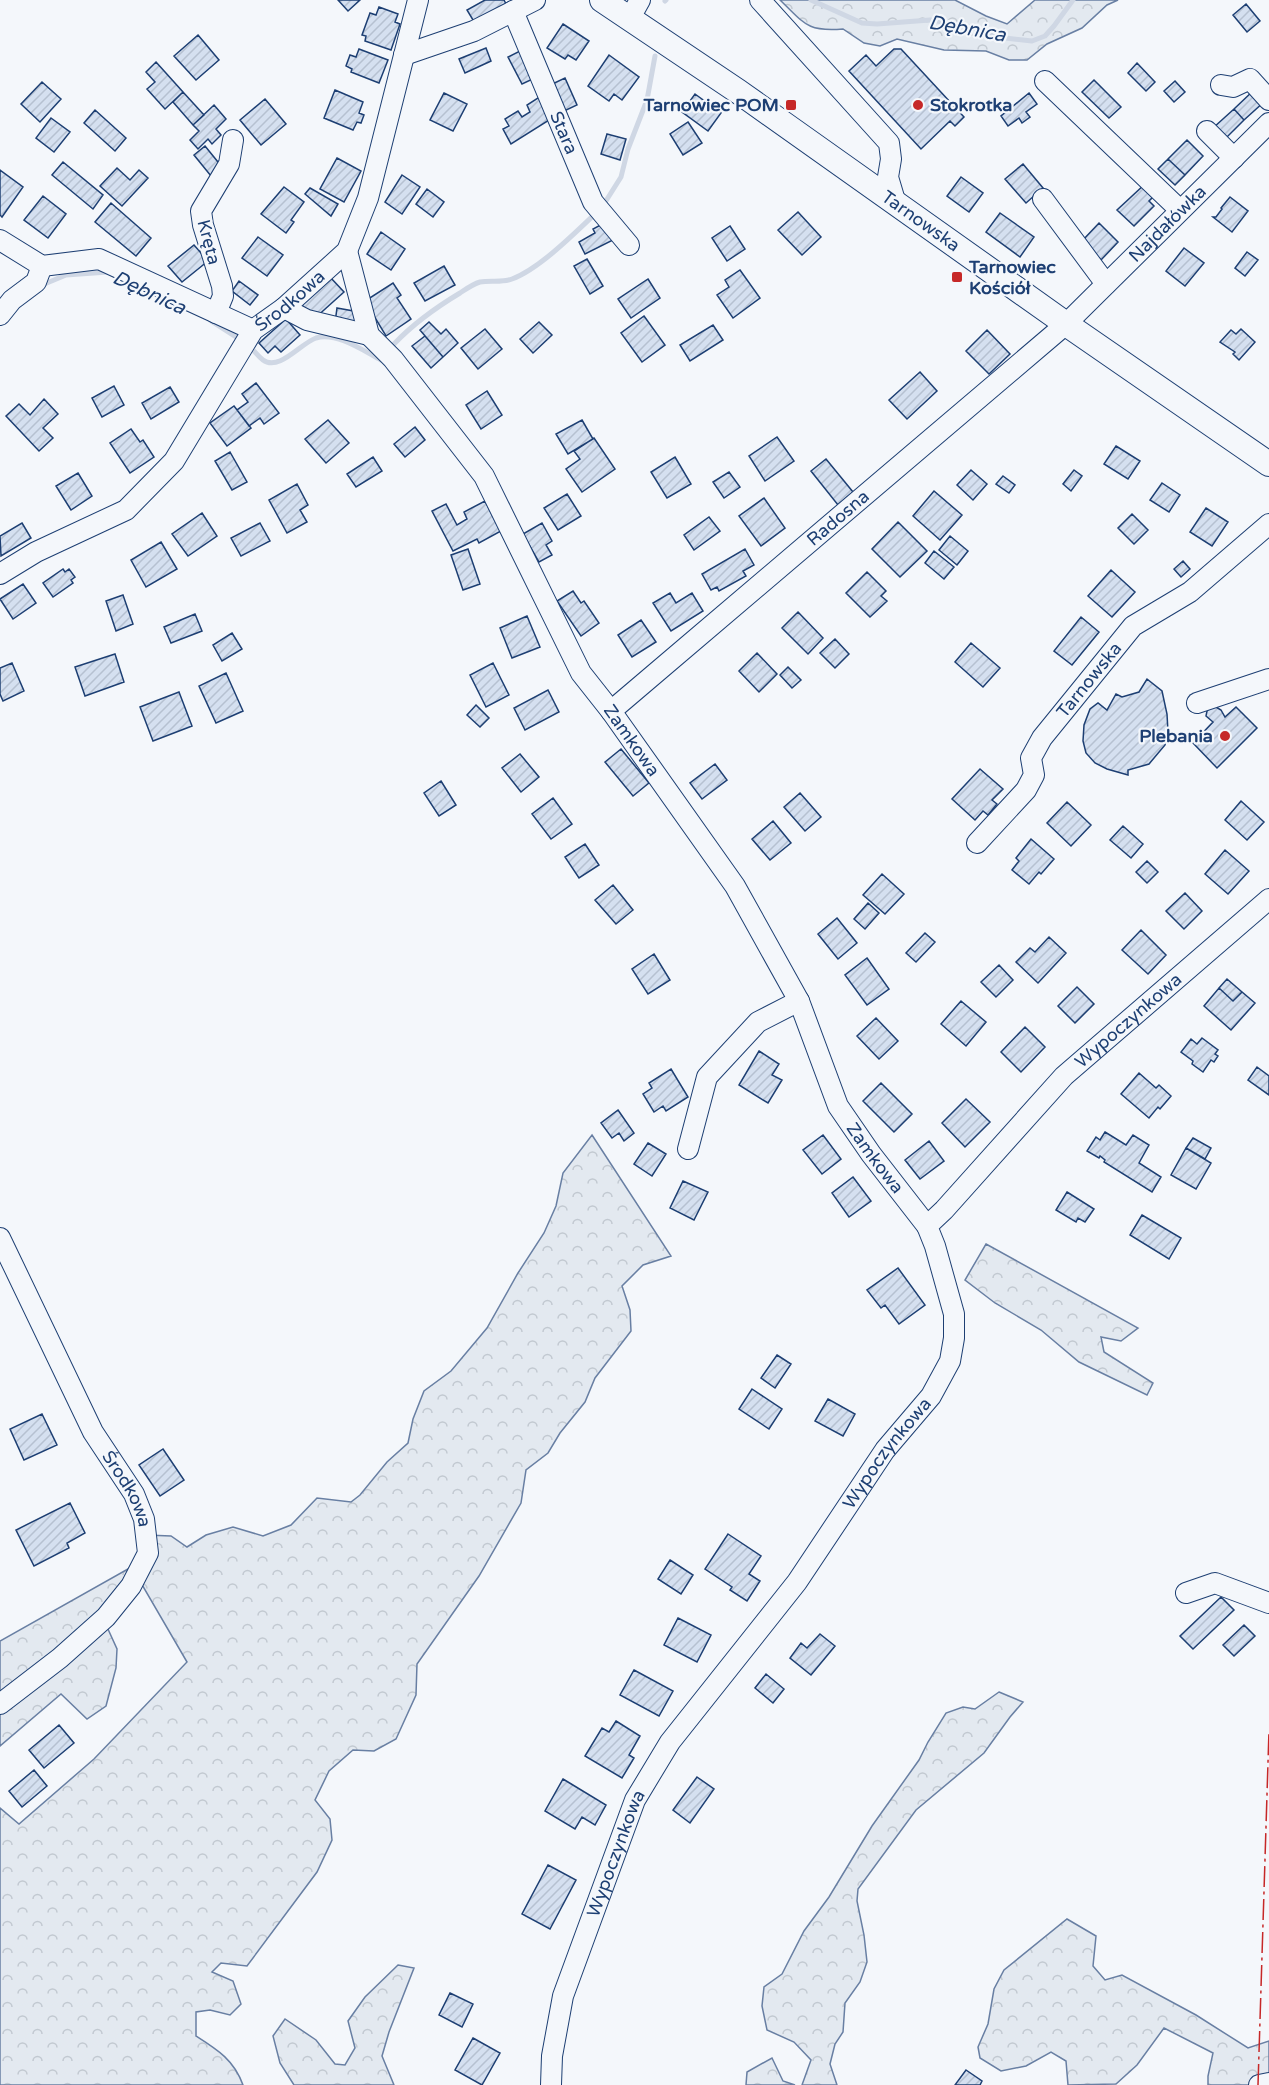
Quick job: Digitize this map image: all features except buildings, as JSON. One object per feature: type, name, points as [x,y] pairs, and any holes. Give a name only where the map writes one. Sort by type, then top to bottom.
[{"type":"main road","name":"Tarnowska","points":[[602,0],[634,9],[739,92],[1066,324],[1269,464]]},
{"type":"street","name":"Środkowa","points":[[0,574],[36,552],[126,510],[174,461],[253,330],[284,308],[347,251],[368,198],[418,0]]},
{"type":"street","points":[[404,55],[474,31],[535,0]]},
{"type":"street","points":[[760,0],[889,142],[891,159],[888,177],[896,204]]},
{"type":"street","name":"Stara","points":[[513,11],[593,201],[629,245]]},
{"type":"street","points":[[1221,86],[1233,87],[1251,79],[1269,100]]},
{"type":"street","points":[[1045,81],[1180,210]]},
{"type":"street","name":"Najdałówka","points":[[1066,324],[1269,123]]},
{"type":"street","points":[[1207,130],[1234,158]]},
{"type":"street","name":"Kręta","points":[[216,313],[223,296],[222,286],[203,225],[201,211],[228,164],[233,140]]},
{"type":"street","points":[[1043,199],[1106,284]]},
{"type":"street","points":[[0,240],[42,266],[99,259],[253,330]]},
{"type":"street","points":[[284,308],[307,320],[369,335],[347,251]]},
{"type":"street","points":[[0,315],[12,300],[36,282],[42,266]]},
{"type":"street","name":"Radosna","points":[[611,711],[1066,324]]},
{"type":"street","name":"Zamkowa","points":[[369,335],[393,359],[483,476],[581,673],[611,711],[735,886],[799,1001],[838,1106],[870,1154],[927,1226]]},
{"type":"street","name":"Tarnowska","points":[[977,843],[1026,790],[1034,775],[1031,758],[1042,738],[1133,626],[1190,592],[1269,524]]},
{"type":"street","points":[[1197,703],[1269,679]]},
{"type":"street","name":"Wypoczynkowa","points":[[551,2085],[552,2056],[563,1996],[635,1800],[670,1742],[797,1582],[885,1449],[931,1396],[950,1361],[954,1338],[954,1314],[927,1226],[1064,1076],[1269,899]]},
{"type":"street","points":[[688,1149],[707,1077],[758,1022],[799,1001]]},
{"type":"street","name":"Środkowa","points":[[0,1238],[93,1432],[134,1494],[144,1520],[148,1553],[131,1586],[106,1617],[60,1658],[0,1704]]},
{"type":"street","points":[[1186,1593],[1215,1582],[1269,1603]]},
{"type":"street","points":[[1259,2085],[1269,2083]]},
{"type":"green space","points":[[780,0],[955,0],[1007,24],[1035,0],[1118,0],[1107,5],[1082,28],[1047,44],[1027,60],[1009,60],[986,51],[944,50],[897,39],[880,46],[864,43],[843,29],[821,29],[807,25]]},
{"type":"green space","points":[[592,1135],[671,1256],[643,1265],[622,1286],[630,1310],[631,1331],[595,1378],[585,1402],[560,1433],[548,1453],[526,1470],[521,1503],[479,1576],[417,1664],[416,1695],[396,1739],[374,1751],[353,1750],[329,1771],[315,1800],[330,1819],[332,1840],[317,1872],[247,1966],[221,1963],[212,1972],[233,1981],[241,2004],[230,2015],[210,2010],[196,2012],[196,2036],[230,2062],[243,2085],[0,2085],[0,1808],[19,1824],[94,1759],[187,1662],[137,1576],[102,1616],[117,1649],[116,1668],[106,1706],[87,1719],[61,1694],[0,1746],[0,1641],[144,1560],[146,1535],[171,1536],[187,1547],[206,1535],[233,1527],[263,1536],[291,1525],[317,1498],[351,1502],[360,1495],[387,1462],[408,1443],[413,1419],[424,1391],[451,1371],[487,1328],[544,1233],[556,1206],[563,1173]]},
{"type":"green space","points":[[986,1244],[1138,1328],[1121,1341],[1101,1337],[1104,1352],[1153,1383],[1147,1395],[1079,1362],[1041,1330],[995,1303],[965,1280]]},
{"type":"green space","points":[[999,1692],[1023,1702],[984,1753],[916,1810],[858,1889],[857,1901],[867,1962],[860,1982],[845,2003],[843,2032],[835,2044],[830,2064],[837,2085],[802,2085],[811,2060],[794,2042],[767,2030],[762,2006],[764,1987],[782,1974],[804,1931],[829,1897],[872,1826],[919,1760],[946,1713],[963,1707],[975,1709]]},
{"type":"green space","points":[[1067,1919],[1096,1936],[1093,1966],[1105,1980],[1122,1975],[1196,2015],[1248,2048],[1269,2041],[1269,2085],[1208,2085],[1213,2053],[1164,2028],[1137,2065],[1116,2084],[1068,2085],[1066,2061],[1051,2052],[1026,2066],[1001,2071],[980,2058],[978,2047],[988,2024],[994,1989],[1004,1970]]},
{"type":"green space","points":[[398,1965],[414,1968],[382,2056],[394,2085],[294,2085],[280,2063],[273,2036],[285,2019],[316,2040],[335,2064],[345,2065],[355,2048],[348,2021],[365,1997]]},
{"type":"green space","points":[[772,2058],[783,2081],[795,2085],[746,2085],[747,2072]]},
{"type":"waterway","name":"Dębnica","points":[[811,0],[862,23],[930,20],[963,25],[1005,38],[1032,41],[1045,36],[1073,0]]},
{"type":"waterway","name":"Dębnica","points":[[604,204],[621,177],[628,149],[647,100],[655,56]]},
{"type":"waterway","name":"Dębnica","points":[[394,344],[425,316],[472,285],[480,282],[508,280],[534,267],[596,213]]},
{"type":"waterway","name":"Dębnica","points":[[42,285],[66,275],[108,272]]},
{"type":"waterway","name":"Dębnica","points":[[211,321],[236,337]]},
{"type":"waterway","name":"Dębnica","points":[[253,350],[263,360],[269,363],[276,362],[283,360],[310,341],[324,337],[350,343],[381,360]]},
{"type":"power","points":[[1258,2085],[1269,1730]]},
{"type":"place","name":"Tarnowiec POM","points":[[791,105]]},
{"type":"place","name":"Stokrotka","points":[[918,105]]},
{"type":"place","name":"Tarnowiec Kościół","points":[[957,277]]},
{"type":"place","name":"Plebania","points":[[1225,736]]}]
